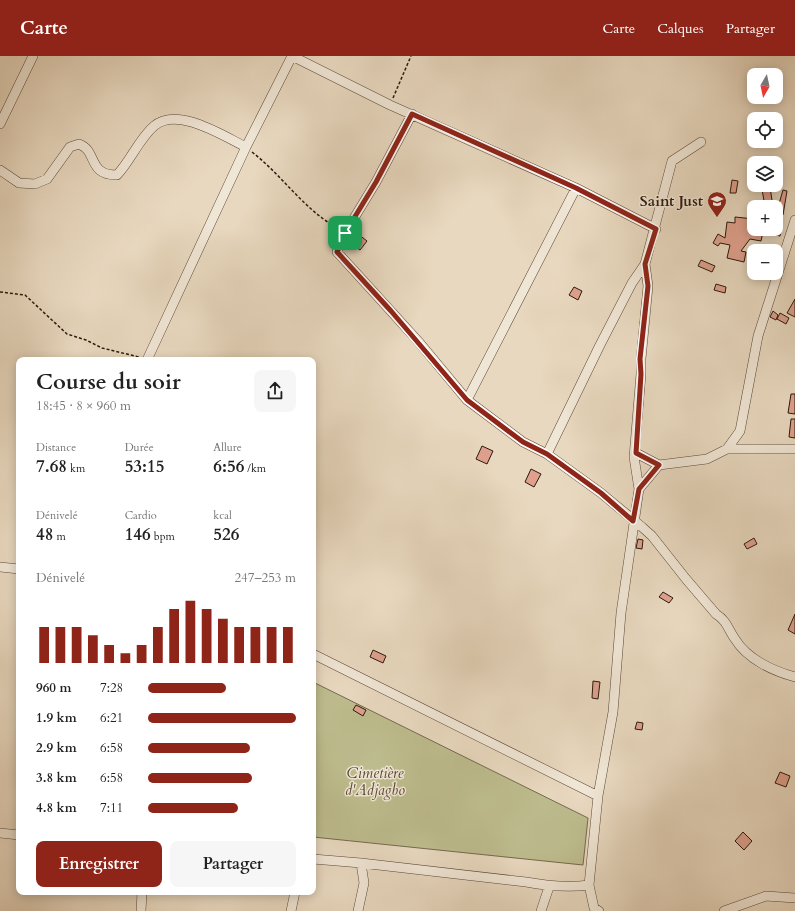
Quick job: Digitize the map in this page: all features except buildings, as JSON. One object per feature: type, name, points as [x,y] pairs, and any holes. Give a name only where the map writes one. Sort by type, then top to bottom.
[{"type":"street","points":[[0,124],[33,56]]},
{"type":"street","points":[[147,357],[246,147],[292,56],[390,105],[576,188],[656,229]]},
{"type":"street","points":[[412,114],[376,182],[345,233],[337,252],[413,336],[467,400],[523,442],[547,454],[601,493],[652,536],[686,579],[725,622],[735,640],[750,656],[778,672],[795,677]]},
{"type":"street","points":[[0,170],[19,184],[35,184],[47,179],[70,147],[79,144],[86,146],[98,169],[106,175],[116,175],[126,165],[155,125],[175,118],[195,123],[246,147]]},
{"type":"street","points":[[547,454],[600,345],[632,283],[645,264],[656,229],[672,161],[701,142]]},
{"type":"street","points":[[467,400],[576,188]]},
{"type":"street","points":[[727,449],[740,431],[758,336],[795,220]]},
{"type":"street","points":[[599,911],[594,908],[589,886],[598,796],[612,712],[621,613],[633,521],[639,489],[634,457],[636,453],[641,374],[640,359],[648,286],[645,264]]},
{"type":"street","points":[[636,453],[659,465],[707,459],[727,449],[795,449]]},
{"type":"street","points":[[639,489],[659,465]]},
{"type":"street","points":[[0,567],[16,569]]},
{"type":"street","points":[[316,655],[598,796]]},
{"type":"street","points":[[0,834],[16,835]]},
{"type":"street","points":[[316,859],[362,863],[526,882],[549,887],[574,888],[589,886]]},
{"type":"street","points":[[358,911],[364,883],[362,863]]},
{"type":"street","points":[[541,911],[549,887]]},
{"type":"street","points":[[141,911],[142,895]]},
{"type":"street","points":[[291,911],[294,895]]},
{"type":"street","points":[[724,911],[766,896],[795,898]]},
{"type":"path","points":[[390,105],[411,56]]},
{"type":"path","points":[[246,147],[265,162],[314,213],[325,222],[345,233]]},
{"type":"path","points":[[0,292],[25,295],[67,334],[86,340],[102,348],[138,357]]},
{"type":"green space","name":"Cimetière d'Adjagbo","points":[[316,683],[588,818],[583,865],[316,837]]},
{"type":"place","name":"Saint Just","points":[[717,218]]},
{"type":"route","points":[[412,114],[576,188],[656,229],[645,264],[648,286],[646,316],[640,359],[641,374],[636,453],[659,465],[639,489],[633,521],[601,493],[547,454],[523,442],[474,407],[467,400],[364,280],[337,252],[337,248],[345,233],[376,182],[412,114]]}]
